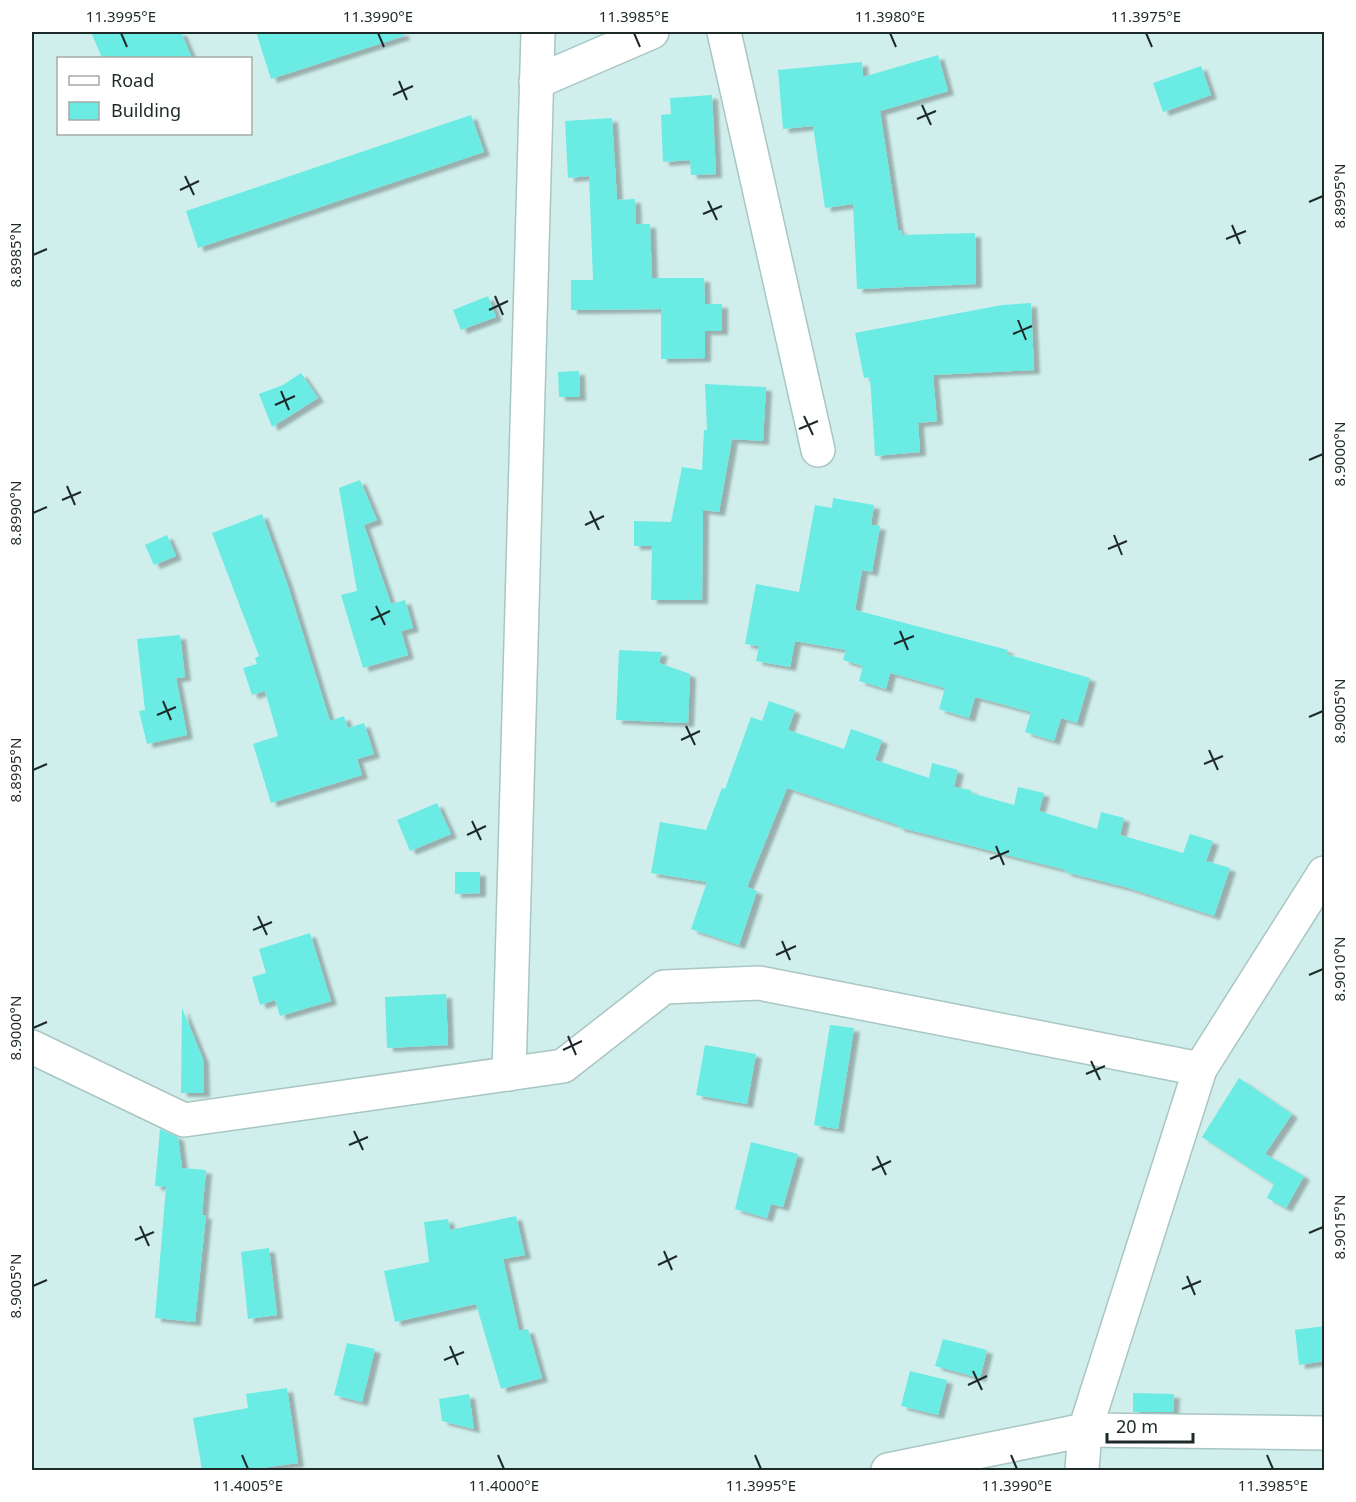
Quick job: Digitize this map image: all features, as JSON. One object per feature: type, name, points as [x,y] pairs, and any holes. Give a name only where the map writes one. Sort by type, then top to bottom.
[{"type":"street","points":[[509,1074],[538,32]]},
{"type":"street","points":[[536,81],[652,32]]},
{"type":"street","points":[[724,32],[818,450]]},
{"type":"street","points":[[1082,1470],[1085,1430],[1200,1069],[1324,873]]},
{"type":"street","points":[[32,1047],[184,1120],[563,1066],[664,987],[759,983],[1200,1069]]},
{"type":"street","points":[[888,1470],[1085,1430],[1324,1433]]},
{"type":"building","points":[[91,32],[181,32],[192,57],[102,57]]},
{"type":"building","points":[[256,32],[403,32],[404,36],[271,79]]},
{"type":"building","points":[[938,55],[948,91],[880,111],[898,230],[902,230],[902,235],[975,233],[976,284],[857,289],[853,204],[825,208],[813,126],[783,129],[778,70],[862,62],[863,77]]},
{"type":"building","points":[[1201,66],[1211,95],[1163,112],[1153,83]]},
{"type":"building","points":[[712,95],[716,174],[691,175],[690,160],[663,162],[661,115],[671,114],[670,98]]},
{"type":"building","points":[[471,115],[484,152],[198,248],[186,211]]},
{"type":"building","points":[[612,118],[617,200],[635,199],[636,224],[650,224],[652,278],[704,278],[705,304],[722,304],[722,331],[705,331],[705,358],[661,359],[661,309],[571,310],[571,280],[593,280],[589,176],[568,178],[565,121]]},
{"type":"building","points":[[488,296],[496,317],[461,330],[453,310]]},
{"type":"building","points":[[1031,303],[1034,370],[933,375],[937,421],[918,423],[920,452],[875,456],[870,377],[864,378],[855,333],[1002,305]]},
{"type":"building","points":[[579,371],[580,397],[559,397],[558,372]]},
{"type":"building","points":[[301,373],[318,398],[272,427],[259,394],[283,385]]},
{"type":"building","points":[[705,384],[766,387],[763,441],[732,439],[719,512],[703,510],[702,600],[651,600],[652,546],[634,546],[634,521],[671,522],[682,467],[702,470],[704,430],[707,430]]},
{"type":"building","points":[[360,480],[377,520],[364,525],[391,604],[405,600],[413,628],[401,631],[408,655],[363,668],[341,595],[357,591],[339,488]]},
{"type":"building","points":[[833,498],[874,505],[871,525],[880,526],[872,572],[862,570],[855,610],[1008,650],[1006,654],[1090,678],[1077,723],[1061,718],[1054,741],[1025,732],[1031,712],[975,697],[969,718],[939,709],[945,688],[890,673],[886,689],[859,681],[863,666],[843,660],[846,650],[795,641],[790,667],[756,661],[759,646],[745,644],[756,584],[799,592],[815,505],[832,508]]},
{"type":"building","points":[[262,514],[287,583],[330,721],[344,716],[348,728],[364,723],[374,754],[357,759],[362,775],[271,803],[253,744],[278,736],[265,691],[252,695],[243,668],[257,664],[255,658],[259,656],[212,533]]},
{"type":"building","points":[[167,535],[176,556],[154,565],[145,545]]},
{"type":"building","points":[[180,635],[185,677],[176,678],[187,735],[147,744],[139,711],[145,710],[137,639]]},
{"type":"building","points":[[619,650],[662,652],[659,663],[690,674],[688,723],[616,720]]},
{"type":"building","points":[[769,701],[795,710],[788,730],[844,749],[851,729],[882,740],[875,760],[929,778],[932,763],[958,770],[954,787],[971,790],[971,793],[1014,805],[1018,787],[1044,793],[1039,811],[1097,829],[1101,812],[1124,818],[1120,835],[1183,853],[1190,834],[1213,841],[1206,861],[1230,868],[1214,916],[1129,888],[1065,872],[1066,870],[898,827],[898,825],[787,788],[747,887],[757,891],[739,945],[691,929],[707,882],[651,873],[660,822],[706,830],[722,788],[725,789],[751,717],[762,721]]},
{"type":"building","points":[[437,803],[451,834],[410,851],[397,820]]},
{"type":"building","points":[[455,872],[480,872],[480,893],[455,894]]},
{"type":"building","points":[[310,933],[331,1001],[280,1016],[275,1000],[260,1005],[252,977],[266,973],[259,949]]},
{"type":"building","points":[[446,994],[448,1045],[387,1048],[385,997]]},
{"type":"building","points":[[182,1008],[203,1059],[204,1093],[181,1093]]},
{"type":"building","points":[[830,1025],[854,1028],[838,1129],[814,1125]]},
{"type":"building","points":[[705,1045],[756,1054],[747,1104],[696,1095]]},
{"type":"building","points":[[1239,1078],[1292,1114],[1265,1154],[1304,1176],[1286,1208],[1267,1198],[1274,1184],[1202,1137]]},
{"type":"building","points":[[160,1129],[178,1137],[182,1168],[206,1170],[202,1215],[206,1215],[195,1322],[155,1318],[166,1187],[155,1186]]},
{"type":"building","points":[[751,1142],[798,1154],[783,1207],[771,1204],[767,1218],[735,1209]]},
{"type":"building","points":[[516,1216],[525,1255],[503,1259],[519,1331],[528,1329],[542,1378],[501,1389],[476,1304],[395,1322],[384,1271],[429,1262],[424,1222],[448,1219],[450,1230]]},
{"type":"building","points":[[269,1248],[277,1315],[248,1319],[241,1252]]},
{"type":"building","points":[[1324,1326],[1324,1361],[1299,1365],[1295,1330]]},
{"type":"building","points":[[943,1339],[987,1350],[980,1378],[935,1366]]},
{"type":"building","points":[[347,1343],[375,1349],[362,1402],[334,1395]]},
{"type":"building","points":[[910,1371],[947,1380],[938,1415],[901,1406]]},
{"type":"building","points":[[287,1388],[298,1463],[247,1470],[202,1470],[193,1418],[248,1408],[246,1394]]},
{"type":"building","points":[[1133,1393],[1174,1394],[1173,1412],[1133,1412]]},
{"type":"building","points":[[469,1394],[474,1429],[442,1421],[439,1399]]}]
